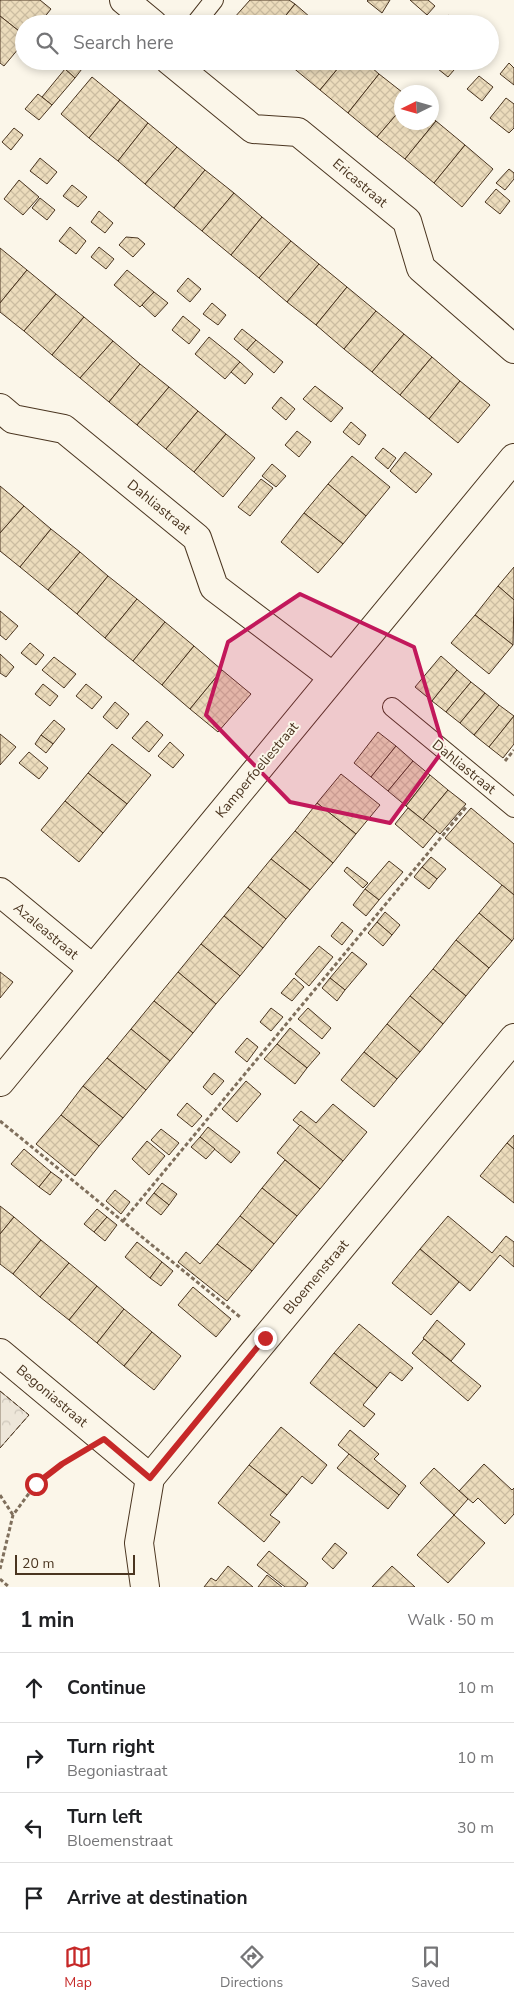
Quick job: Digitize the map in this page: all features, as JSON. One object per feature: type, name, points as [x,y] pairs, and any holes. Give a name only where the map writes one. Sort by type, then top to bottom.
[{"type":"street","points":[[124,0],[142,15]]},
{"type":"street","name":"Ericastraat","points":[[181,70],[253,129],[298,132],[407,221],[421,268],[514,349]]},
{"type":"street","name":"Dahliastraat","points":[[0,408],[13,419],[64,429],[197,538],[214,587],[334,677]]},
{"type":"street","name":"Kamperfoeliestraat","points":[[0,1082],[514,458]]},
{"type":"street","name":"Azaleastraat","points":[[0,892],[93,969]]},
{"type":"street","name":"Bloemenstraat","points":[[150,1478],[514,1038]]},
{"type":"street","name":"Begoniastraat","points":[[0,1353],[150,1478]]},
{"type":"street","points":[[145,1587],[140,1542],[150,1478]]},
{"type":"lane","points":[[202,15],[214,0]]},
{"type":"lane","name":"Dahliastraat","points":[[392,708],[514,808]]},
{"type":"path","points":[[123,1221],[514,750]]},
{"type":"path","points":[[0,1121],[265,1338]]},
{"type":"path","points":[[0,1569],[12,1515],[36,1484],[62,1464],[104,1439]]},
{"type":"path","points":[[0,1495],[12,1515]]},
{"type":"path","points":[[0,1580],[9,1587]]},
{"type":"highlighted area","points":[[300,594],[414,647],[444,749],[390,823],[290,802],[206,715],[228,642]]},
{"type":"green space","points":[[0,1391],[29,1415],[0,1448]]},
{"type":"building","points":[[0,0],[40,0],[51,9],[46,15],[15,15],[15,28],[0,16]]},
{"type":"building","points":[[250,0],[289,0],[295,4],[286,15],[237,15]]},
{"type":"building","points":[[368,0],[390,0],[382,13],[367,1]]},
{"type":"building","points":[[410,0],[428,0],[435,6],[427,15]]},
{"type":"building","points":[[295,4],[308,15],[286,15]]},
{"type":"building","points":[[0,16],[15,28],[15,53],[4,66],[0,63]]},
{"type":"building","points":[[509,63],[514,68],[514,85],[500,74]]},
{"type":"building","points":[[64,70],[75,78],[52,105],[42,97]]},
{"type":"building","points":[[66,70],[81,70],[75,78]]},
{"type":"building","points":[[296,70],[337,70],[320,90]]},
{"type":"building","points":[[337,70],[374,70],[379,74],[348,113],[320,90]]},
{"type":"building","points":[[439,70],[454,70],[448,77]]},
{"type":"building","points":[[379,74],[394,86],[394,117],[377,137],[348,113]]},
{"type":"building","points":[[479,76],[493,87],[482,101],[467,89]]},
{"type":"building","points":[[92,77],[120,100],[89,138],[61,114]]},
{"type":"building","points":[[38,94],[52,105],[39,120],[25,109]]},
{"type":"building","points":[[506,98],[514,104],[514,128],[509,133],[490,118]]},
{"type":"building","points":[[120,100],[148,123],[118,161],[89,138]]},
{"type":"building","points":[[394,117],[394,130],[429,130],[405,159],[377,137]]},
{"type":"building","points":[[148,123],[177,147],[145,184],[118,161]]},
{"type":"building","points":[[439,123],[465,145],[434,183],[405,159],[429,130],[439,130]]},
{"type":"building","points":[[14,128],[23,135],[11,150],[2,142]]},
{"type":"building","points":[[465,145],[493,169],[462,207],[434,183]]},
{"type":"building","points":[[177,147],[205,170],[174,208],[145,184]]},
{"type":"building","points":[[40,158],[57,172],[47,184],[30,171]]},
{"type":"building","points":[[509,169],[514,173],[514,179],[505,190],[496,183]]},
{"type":"building","points":[[205,170],[234,193],[202,231],[174,208]]},
{"type":"building","points":[[19,180],[39,197],[23,215],[4,199]]},
{"type":"building","points":[[72,185],[87,197],[78,207],[63,196]]},
{"type":"building","points":[[496,189],[510,201],[500,214],[485,202]]},
{"type":"building","points":[[234,193],[262,217],[231,255],[202,231]]},
{"type":"building","points":[[40,198],[55,210],[47,220],[32,208]]},
{"type":"building","points":[[99,211],[113,223],[105,233],[91,222]]},
{"type":"building","points":[[262,217],[291,241],[259,278],[231,255]]},
{"type":"building","points":[[70,227],[86,241],[76,254],[59,241]]},
{"type":"building","points":[[126,237],[138,238],[145,244],[133,257],[119,245]]},
{"type":"building","points":[[291,241],[319,264],[287,302],[259,278]]},
{"type":"building","points":[[99,247],[114,259],[106,269],[91,257]]},
{"type":"building","points":[[0,248],[27,270],[0,303]]},
{"type":"building","points":[[319,264],[347,287],[316,325],[287,302]]},
{"type":"building","points":[[27,270],[56,294],[24,331],[0,312],[0,303]]},
{"type":"building","points":[[127,270],[154,292],[140,307],[114,285]]},
{"type":"building","points":[[188,278],[201,289],[190,302],[177,291]]},
{"type":"building","points":[[347,287],[376,311],[344,349],[316,325]]},
{"type":"building","points":[[154,292],[168,303],[155,317],[142,305]]},
{"type":"building","points":[[56,294],[84,317],[52,355],[24,331]]},
{"type":"building","points":[[212,303],[226,315],[218,325],[203,314]]},
{"type":"building","points":[[376,311],[404,334],[372,372],[344,349]]},
{"type":"building","points":[[183,316],[200,330],[189,344],[172,330]]},
{"type":"building","points":[[84,317],[113,341],[80,378],[52,355]]},
{"type":"building","points":[[242,329],[256,340],[247,350],[234,339]]},
{"type":"building","points":[[404,334],[432,357],[400,395],[372,372]]},
{"type":"building","points":[[209,337],[240,362],[225,379],[195,354]]},
{"type":"building","points":[[256,340],[283,362],[274,373],[247,350]]},
{"type":"building","points":[[113,341],[140,364],[109,402],[80,378]]},
{"type":"building","points":[[432,357],[460,381],[429,419],[400,395]]},
{"type":"building","points":[[240,362],[253,374],[245,384],[231,372]]},
{"type":"building","points":[[140,364],[169,387],[137,425],[109,402]]},
{"type":"building","points":[[460,381],[490,405],[458,443],[429,419]]},
{"type":"building","points":[[315,386],[343,408],[331,422],[303,399]]},
{"type":"building","points":[[169,387],[198,411],[166,449],[137,425]]},
{"type":"building","points":[[281,397],[295,409],[286,420],[272,408]]},
{"type":"building","points":[[198,411],[226,434],[194,472],[166,449]]},
{"type":"building","points":[[351,422],[366,435],[359,445],[343,432]]},
{"type":"building","points":[[297,431],[311,442],[299,457],[285,445]]},
{"type":"building","points":[[226,434],[255,458],[223,497],[194,472]]},
{"type":"building","points":[[383,448],[396,458],[388,469],[375,458]]},
{"type":"building","points":[[405,452],[432,474],[416,493],[390,471]]},
{"type":"building","points":[[352,456],[390,487],[366,516],[328,484]]},
{"type":"building","points":[[272,464],[286,476],[276,487],[262,476]]},
{"type":"building","points":[[261,479],[273,488],[250,516],[238,507]]},
{"type":"building","points":[[328,484],[366,516],[343,544],[304,513]]},
{"type":"building","points":[[0,486],[24,506],[0,533]]},
{"type":"building","points":[[24,506],[51,529],[20,567],[0,551],[0,533]]},
{"type":"building","points":[[304,513],[343,544],[318,573],[281,542]]},
{"type":"building","points":[[51,529],[80,552],[48,590],[20,567]]},
{"type":"building","points":[[80,552],[108,576],[77,614],[48,590]]},
{"type":"building","points":[[514,567],[514,600],[498,586]]},
{"type":"building","points":[[108,576],[137,599],[105,638],[77,614]]},
{"type":"building","points":[[498,586],[514,600],[513,645],[475,615]]},
{"type":"building","points":[[137,599],[165,622],[133,661],[105,638]]},
{"type":"building","points":[[0,611],[18,626],[6,640],[0,635]]},
{"type":"building","points":[[475,615],[513,645],[489,674],[451,643]]},
{"type":"building","points":[[165,622],[194,646],[162,685],[133,661]]},
{"type":"building","points":[[30,643],[44,655],[36,665],[21,653]]},
{"type":"building","points":[[194,646],[222,670],[190,709],[162,685]]},
{"type":"building","points":[[0,654],[14,667],[6,677],[0,673]]},
{"type":"building","points":[[441,656],[457,670],[432,701],[415,687]]},
{"type":"building","points":[[54,657],[76,674],[64,688],[42,670]]},
{"type":"building","points":[[222,670],[251,694],[218,732],[190,709]]},
{"type":"building","points":[[457,670],[471,682],[446,712],[432,701]]},
{"type":"building","points":[[471,682],[485,693],[460,723],[446,712]]},
{"type":"building","points":[[43,684],[58,696],[50,706],[35,694]]},
{"type":"building","points":[[86,684],[102,697],[92,709],[76,696]]},
{"type":"building","points":[[485,693],[499,705],[474,735],[460,723]]},
{"type":"building","points":[[115,702],[129,714],[117,729],[103,717]]},
{"type":"building","points":[[499,705],[514,716],[489,747],[474,735]]},
{"type":"building","points":[[514,716],[514,744],[503,758],[489,747]]},
{"type":"building","points":[[54,720],[65,729],[53,744],[41,735]]},
{"type":"building","points":[[147,721],[163,735],[149,752],[132,738]]},
{"type":"building","points":[[378,732],[396,746],[371,777],[354,763]]},
{"type":"building","points":[[0,734],[16,747],[0,765]]},
{"type":"building","points":[[41,735],[53,744],[46,753],[35,744]]},
{"type":"building","points":[[170,742],[184,755],[173,768],[158,756]]},
{"type":"building","points":[[112,744],[151,775],[127,804],[88,773]]},
{"type":"building","points":[[396,746],[413,761],[388,791],[371,777]]},
{"type":"building","points":[[29,752],[48,768],[39,779],[19,763]]},
{"type":"building","points":[[413,761],[430,775],[406,806],[388,791]]},
{"type":"building","points":[[88,773],[127,804],[103,833],[65,801]]},
{"type":"building","points":[[341,774],[380,805],[356,834],[317,803]]},
{"type":"building","points":[[430,775],[448,790],[423,820],[406,806]]},
{"type":"building","points":[[448,790],[466,804],[440,834],[423,820]]},
{"type":"building","points":[[65,801],[103,833],[79,862],[41,830]]},
{"type":"building","points":[[317,803],[356,834],[333,863],[295,831]]},
{"type":"building","points":[[408,808],[437,831],[423,848],[395,824]]},
{"type":"building","points":[[471,808],[514,844],[514,895],[445,838]]},
{"type":"building","points":[[295,831],[333,863],[310,890],[271,859]]},
{"type":"building","points":[[431,857],[446,869],[437,879],[422,867]]},
{"type":"building","points":[[271,859],[310,890],[286,919],[248,887]]},
{"type":"building","points":[[389,861],[403,872],[379,900],[365,889]]},
{"type":"building","points":[[347,867],[368,883],[363,888],[344,871]]},
{"type":"building","points":[[422,867],[437,879],[429,889],[414,877]]},
{"type":"building","points":[[502,885],[514,895],[514,938],[512,941],[479,913]]},
{"type":"building","points":[[248,887],[286,919],[263,948],[224,916]]},
{"type":"building","points":[[365,889],[379,900],[366,916],[353,905]]},
{"type":"building","points":[[385,912],[400,925],[392,935],[377,922]]},
{"type":"building","points":[[479,913],[512,941],[489,968],[456,940]]},
{"type":"building","points":[[224,916],[263,948],[240,976],[201,944]]},
{"type":"building","points":[[342,922],[353,931],[342,945],[331,936]]},
{"type":"building","points":[[377,922],[392,935],[383,946],[368,933]]},
{"type":"building","points":[[456,940],[489,968],[466,996],[433,969]]},
{"type":"building","points":[[201,944],[240,976],[216,1004],[178,972]]},
{"type":"building","points":[[319,946],[333,957],[309,986],[295,974]]},
{"type":"building","points":[[352,952],[367,964],[345,990],[330,978]]},
{"type":"building","points":[[433,969],[466,996],[443,1024],[410,996]]},
{"type":"building","points":[[0,972],[13,982],[0,998]]},
{"type":"building","points":[[178,972],[216,1004],[193,1033],[154,1001]]},
{"type":"building","points":[[294,978],[304,987],[292,1001],[281,993]]},
{"type":"building","points":[[330,978],[345,990],[337,1001],[322,988]]},
{"type":"building","points":[[410,996],[443,1024],[420,1052],[387,1024]]},
{"type":"building","points":[[154,1001],[193,1033],[170,1061],[131,1029]]},
{"type":"building","points":[[271,1008],[283,1017],[271,1031],[260,1022]]},
{"type":"building","points":[[308,1008],[331,1028],[322,1039],[298,1019]]},
{"type":"building","points":[[387,1024],[420,1052],[397,1079],[364,1052]]},
{"type":"building","points":[[290,1028],[320,1053],[307,1068],[277,1044]]},
{"type":"building","points":[[131,1029],[170,1061],[146,1090],[107,1058]]},
{"type":"building","points":[[247,1038],[258,1047],[247,1062],[235,1052]]},
{"type":"building","points":[[277,1044],[307,1068],[295,1084],[264,1059]]},
{"type":"building","points":[[364,1052],[397,1079],[374,1107],[341,1080]]},
{"type":"building","points":[[107,1058],[146,1090],[123,1118],[83,1086]]},
{"type":"building","points":[[214,1073],[224,1081],[212,1095],[203,1087]]},
{"type":"building","points":[[246,1081],[261,1094],[237,1122],[222,1109]]},
{"type":"building","points":[[83,1086],[123,1118],[99,1146],[61,1115]]},
{"type":"building","points":[[187,1103],[202,1116],[192,1127],[177,1115]]},
{"type":"building","points":[[333,1104],[367,1132],[343,1161],[293,1120],[301,1111],[316,1123]]},
{"type":"building","points":[[61,1115],[99,1146],[75,1176],[36,1144]]},
{"type":"building","points":[[300,1125],[343,1161],[320,1189],[277,1153]]},
{"type":"building","points":[[208,1127],[240,1152],[231,1163],[200,1137]]},
{"type":"building","points":[[161,1129],[179,1143],[169,1155],[151,1140]]},
{"type":"building","points":[[514,1135],[514,1149],[507,1143]]},
{"type":"building","points":[[200,1137],[215,1149],[206,1159],[191,1147]]},
{"type":"building","points":[[147,1141],[165,1156],[149,1175],[132,1159]]},
{"type":"building","points":[[507,1143],[514,1149],[514,1203],[480,1176]]},
{"type":"building","points":[[24,1149],[51,1172],[39,1187],[11,1164]]},
{"type":"building","points":[[285,1160],[320,1189],[297,1216],[262,1188]]},
{"type":"building","points":[[51,1172],[62,1180],[50,1195],[39,1187]]},
{"type":"building","points":[[162,1183],[177,1194],[169,1205],[154,1193]]},
{"type":"building","points":[[262,1188],[297,1216],[274,1244],[240,1216]]},
{"type":"building","points":[[115,1190],[130,1202],[121,1214],[106,1201]]},
{"type":"building","points":[[154,1193],[169,1205],[161,1215],[146,1203]]},
{"type":"building","points":[[0,1206],[14,1217],[0,1234]]},
{"type":"building","points":[[97,1209],[107,1217],[94,1232],[84,1224]]},
{"type":"building","points":[[240,1216],[274,1244],[252,1271],[217,1244]]},
{"type":"building","points":[[448,1216],[492,1253],[506,1236],[514,1242],[514,1267],[500,1255],[470,1291],[420,1249]]},
{"type":"building","points":[[14,1217],[41,1240],[13,1274],[0,1264],[0,1234]]},
{"type":"building","points":[[107,1217],[117,1225],[105,1241],[94,1232]]},
{"type":"building","points":[[41,1240],[69,1263],[40,1297],[13,1274]]},
{"type":"building","points":[[137,1242],[162,1262],[150,1278],[125,1257]]},
{"type":"building","points":[[217,1244],[252,1271],[227,1301],[178,1262],[186,1252],[200,1264]]},
{"type":"building","points":[[420,1249],[459,1282],[431,1315],[392,1283]]},
{"type":"building","points":[[162,1262],[173,1271],[161,1286],[150,1278]]},
{"type":"building","points":[[69,1263],[97,1286],[69,1320],[40,1297]]},
{"type":"building","points":[[97,1286],[124,1309],[97,1343],[69,1320]]},
{"type":"building","points":[[193,1287],[231,1319],[216,1337],[178,1305]]},
{"type":"building","points":[[124,1309],[152,1332],[124,1366],[97,1343]]},
{"type":"building","points":[[437,1320],[465,1344],[451,1361],[423,1338]]},
{"type":"building","points":[[359,1324],[413,1368],[402,1381],[390,1372],[377,1388],[334,1353]]},
{"type":"building","points":[[152,1332],[181,1356],[154,1390],[124,1366]]},
{"type":"building","points":[[424,1339],[481,1386],[468,1401],[412,1353]]},
{"type":"building","points":[[334,1353],[377,1388],[363,1405],[375,1414],[364,1427],[310,1383]]},
{"type":"building","points":[[281,1427],[327,1465],[312,1484],[302,1476],[287,1495],[249,1465]]},
{"type":"building","points":[[350,1430],[379,1454],[374,1459],[406,1486],[399,1495],[338,1445]]},
{"type":"building","points":[[349,1454],[399,1495],[388,1509],[337,1468]]},
{"type":"building","points":[[484,1464],[512,1490],[514,1488],[514,1514],[505,1524],[478,1498],[473,1503],[459,1491]]},
{"type":"building","points":[[249,1465],[287,1495],[270,1515],[280,1522],[264,1542],[218,1503]]},
{"type":"building","points":[[434,1468],[468,1499],[454,1515],[420,1483]]},
{"type":"building","points":[[454,1515],[485,1543],[448,1583],[417,1555]]},
{"type":"building","points":[[335,1543],[347,1553],[333,1569],[322,1559]]},
{"type":"building","points":[[269,1551],[308,1583],[305,1587],[285,1587],[257,1565]]},
{"type":"building","points":[[228,1566],[253,1587],[204,1587],[211,1578],[216,1581]]},
{"type":"building","points":[[392,1566],[415,1587],[372,1587]]},
{"type":"building","points":[[267,1575],[282,1587],[258,1587]]},
{"type":"fence","points":[[0,1391],[29,1415],[0,1448]]},
{"type":"route","points":[[36,1484],[62,1464],[104,1439],[150,1478],[265,1338]]}]
